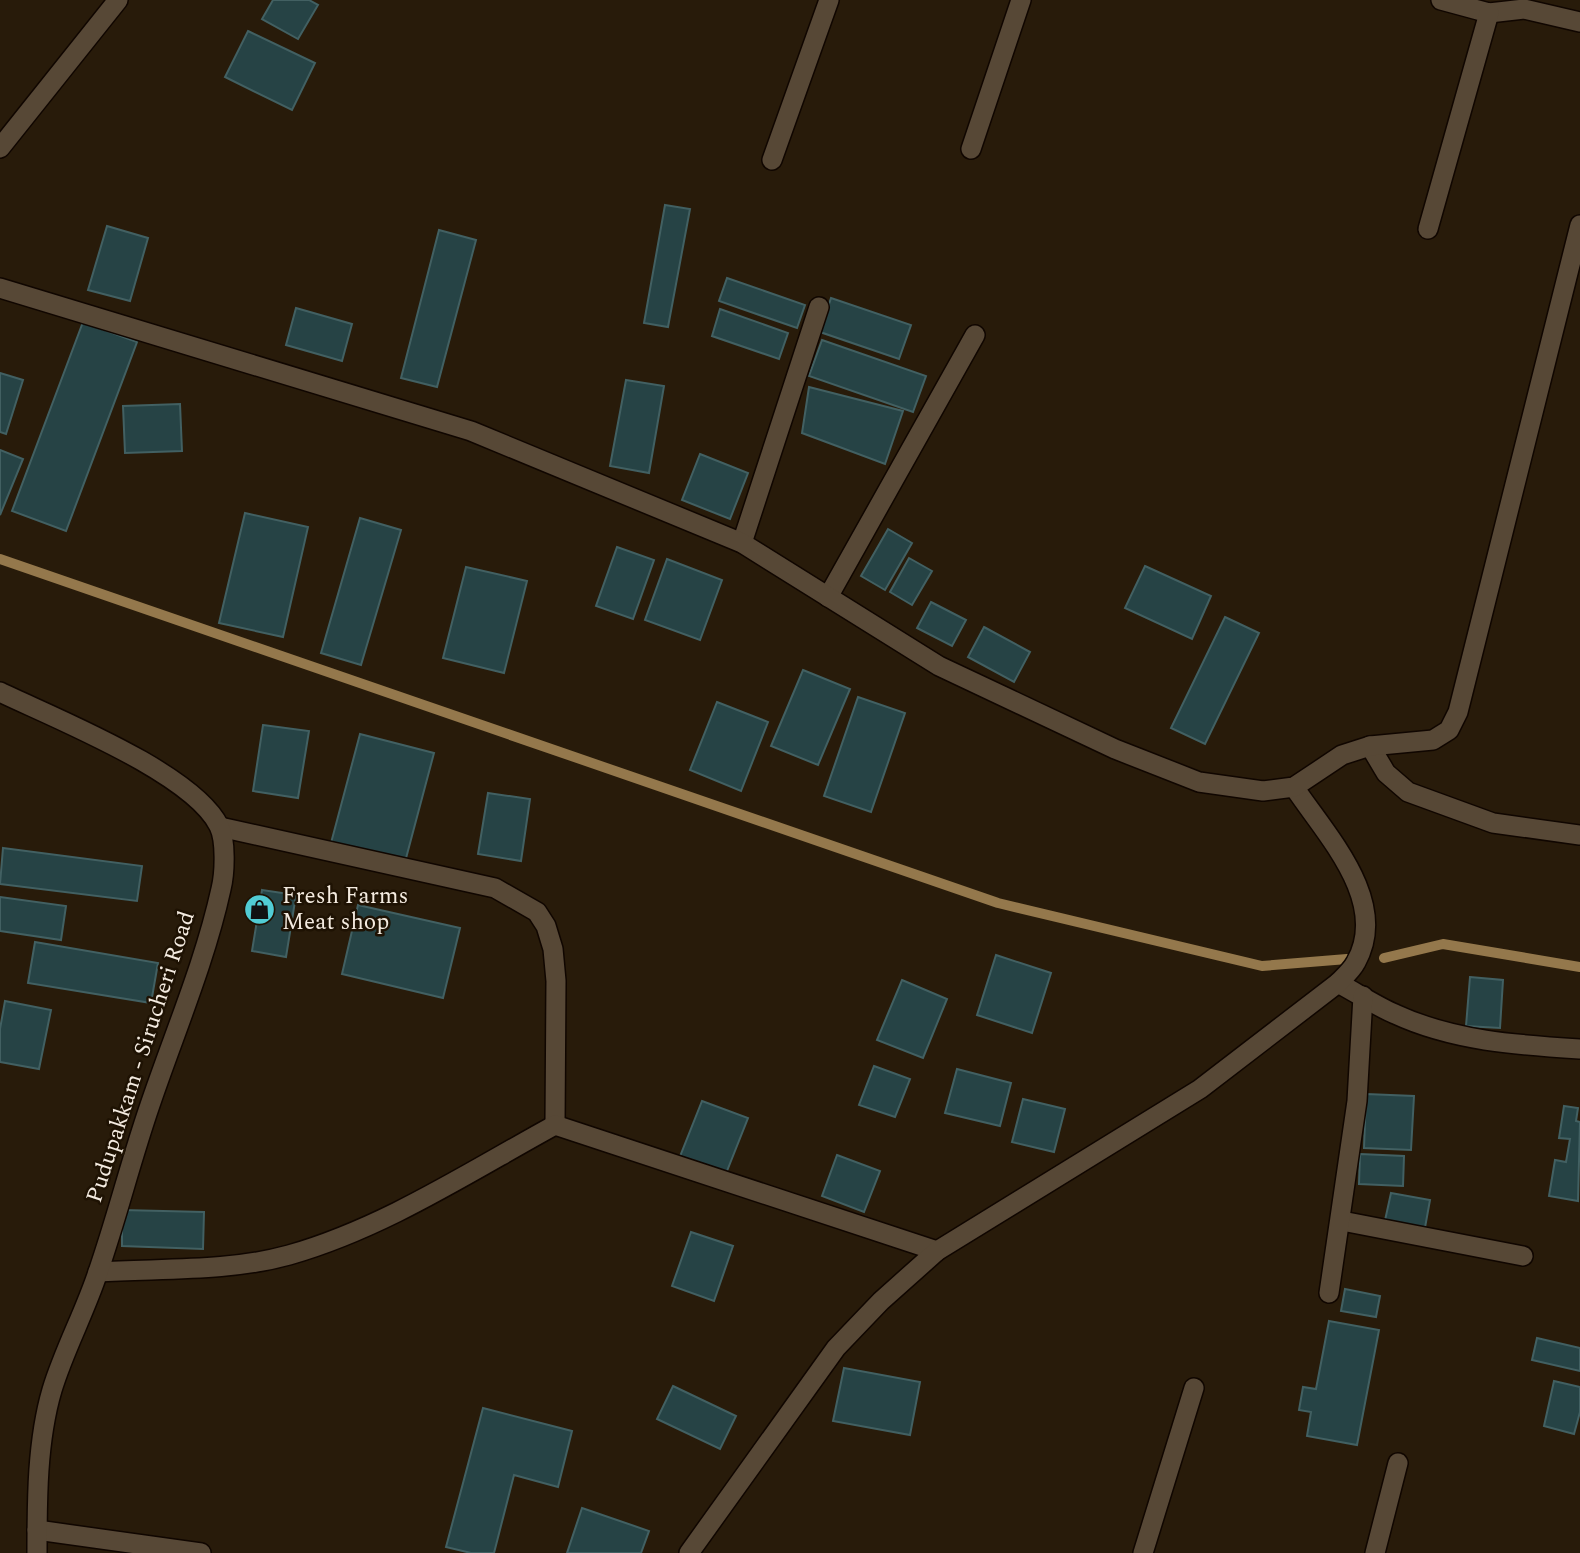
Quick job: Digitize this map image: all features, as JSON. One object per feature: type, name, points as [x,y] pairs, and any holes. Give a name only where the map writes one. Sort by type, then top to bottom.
[{"type":"street","points":[[0,148],[118,0]]},
{"type":"street","points":[[772,160],[829,0]]},
{"type":"street","points":[[971,149],[1021,0]]},
{"type":"street","points":[[1441,0],[1489,13],[1525,5],[1580,22]]},
{"type":"street","points":[[1428,229],[1489,13]]},
{"type":"street","points":[[0,288],[471,431],[742,543],[939,666],[1127,754],[1199,782],[1263,791],[1294,787],[1342,755],[1370,746],[1433,740],[1449,730],[1458,712],[1580,225]]},
{"type":"street","points":[[742,543],[819,307]]},
{"type":"street","points":[[828,597],[975,335]]},
{"type":"street","points":[[0,692],[109,745],[180,785],[204,804],[220,827],[495,888],[537,912],[546,926],[553,949],[556,981],[555,1125]]},
{"type":"street","points":[[1370,746],[1386,773],[1408,792],[1493,823],[1580,835]]},
{"type":"street","points":[[689,1553],[836,1348],[881,1301],[937,1251],[1200,1089],[1339,983],[1356,963],[1366,937],[1365,908],[1356,881],[1294,787]]},
{"type":"street","name":"Pudupakkam - Sirucheri Road","points":[[37,1553],[39,1470],[52,1391],[98,1272],[133,1153],[211,929],[222,885],[220,827]]},
{"type":"street","points":[[1339,983],[1395,1015],[1445,1031],[1503,1044],[1580,1049]]},
{"type":"street","points":[[1329,1293],[1342,1221],[1357,1101],[1363,996]]},
{"type":"street","points":[[98,1272],[234,1264],[287,1256],[385,1219],[555,1125],[937,1251]]},
{"type":"street","points":[[1342,1221],[1523,1256]]},
{"type":"street","points":[[1143,1553],[1194,1388]]},
{"type":"street","points":[[1375,1553],[1398,1463]]},
{"type":"street","points":[[37,1530],[201,1553]]},
{"type":"building","points":[[273,0],[309,0],[318,5],[298,39],[262,19]]},
{"type":"building","points":[[248,31],[315,63],[292,110],[225,77]]},
{"type":"building","points":[[665,205],[690,209],[668,327],[644,323]]},
{"type":"building","points":[[107,226],[148,238],[130,301],[88,290]]},
{"type":"building","points":[[439,230],[476,240],[437,387],[401,378]]},
{"type":"building","points":[[727,278],[805,305],[797,328],[719,301]]},
{"type":"building","points":[[831,298],[911,325],[899,359],[820,332]]},
{"type":"building","points":[[296,308],[352,324],[342,361],[286,345]]},
{"type":"building","points":[[720,309],[788,333],[779,359],[712,336]]},
{"type":"building","points":[[83,322],[137,342],[66,531],[12,511]]},
{"type":"building","points":[[822,340],[926,376],[913,412],[809,376]]},
{"type":"building","points":[[0,373],[23,380],[6,434],[0,432]]},
{"type":"building","points":[[626,380],[664,386],[649,473],[610,466]]},
{"type":"building","points":[[809,387],[903,411],[885,464],[802,433]]},
{"type":"building","points":[[180,404],[182,451],[125,453],[123,406]]},
{"type":"building","points":[[0,450],[23,459],[0,515]]},
{"type":"building","points":[[700,454],[748,473],[730,519],[682,500]]},
{"type":"building","points":[[245,513],[308,527],[283,637],[219,623]]},
{"type":"building","points":[[360,518],[401,530],[361,665],[321,653]]},
{"type":"building","points":[[888,529],[912,543],[885,590],[861,576]]},
{"type":"building","points":[[617,547],[654,560],[633,619],[596,606]]},
{"type":"building","points":[[909,558],[932,571],[912,605],[890,592]]},
{"type":"building","points":[[667,559],[722,580],[700,640],[645,620]]},
{"type":"building","points":[[1145,566],[1211,596],[1192,639],[1125,608]]},
{"type":"building","points":[[466,567],[527,581],[504,673],[443,658]]},
{"type":"building","points":[[931,602],[966,620],[952,646],[917,628]]},
{"type":"building","points":[[1225,617],[1259,633],[1205,744],[1171,728]]},
{"type":"building","points":[[984,627],[1030,652],[1014,682],[968,657]]},
{"type":"building","points":[[803,670],[850,689],[818,765],[771,746]]},
{"type":"building","points":[[858,697],[905,713],[871,812],[824,796]]},
{"type":"building","points":[[717,702],[768,722],[741,791],[690,770]]},
{"type":"building","points":[[263,725],[309,731],[298,798],[253,791]]},
{"type":"building","points":[[360,734],[434,753],[405,862],[331,843]]},
{"type":"building","points":[[488,793],[530,799],[521,861],[478,854]]},
{"type":"building","points":[[3,848],[142,866],[137,901],[0,884]]},
{"type":"building","points":[[262,890],[296,895],[286,957],[252,951]]},
{"type":"building","points":[[0,897],[66,906],[61,940],[0,931]]},
{"type":"building","points":[[358,905],[460,928],[443,998],[342,974]]},
{"type":"building","points":[[35,942],[158,963],[151,1003],[28,983]]},
{"type":"building","points":[[996,955],[1051,973],[1032,1033],[977,1015]]},
{"type":"building","points":[[1470,977],[1503,980],[1500,1028],[1466,1026]]},
{"type":"building","points":[[902,980],[947,999],[923,1058],[877,1040]]},
{"type":"building","points":[[5,1001],[51,1010],[39,1069],[0,1062],[0,1029]]},
{"type":"building","points":[[874,1066],[910,1079],[895,1117],[859,1105]]},
{"type":"building","points":[[957,1069],[1011,1083],[1000,1126],[945,1113]]},
{"type":"building","points":[[1366,1094],[1414,1096],[1411,1150],[1364,1148]]},
{"type":"building","points":[[1023,1099],[1065,1109],[1054,1152],[1012,1142]]},
{"type":"building","points":[[702,1101],[748,1118],[725,1176],[679,1159]]},
{"type":"building","points":[[1564,1106],[1578,1108],[1578,1201],[1549,1196],[1555,1160],[1566,1162],[1570,1139],[1559,1138]]},
{"type":"building","points":[[1360,1154],[1404,1156],[1403,1186],[1359,1184]]},
{"type":"building","points":[[837,1155],[880,1171],[864,1212],[822,1196]]},
{"type":"building","points":[[1391,1193],[1430,1200],[1424,1233],[1384,1225]]},
{"type":"building","points":[[122,1210],[204,1212],[203,1249],[122,1246]]},
{"type":"building","points":[[691,1232],[733,1246],[714,1301],[672,1286]]},
{"type":"building","points":[[1345,1289],[1380,1296],[1376,1317],[1341,1311]]},
{"type":"building","points":[[1329,1321],[1379,1330],[1357,1445],[1307,1436],[1311,1412],[1299,1410],[1303,1387],[1316,1389]]},
{"type":"building","points":[[1537,1338],[1580,1348],[1580,1371],[1532,1360]]},
{"type":"building","points":[[844,1368],[920,1382],[910,1435],[833,1421]]},
{"type":"building","points":[[1554,1381],[1580,1387],[1580,1412],[1574,1434],[1544,1426]]},
{"type":"building","points":[[673,1386],[736,1416],[720,1449],[657,1419]]},
{"type":"building","points":[[483,1408],[572,1431],[558,1487],[514,1475],[494,1553],[471,1553],[446,1547]]},
{"type":"building","points":[[582,1508],[649,1531],[641,1553],[567,1553]]},
{"type":"waterway","points":[[0,559],[998,903],[1262,966],[1347,959]]},
{"type":"waterway","points":[[1384,958],[1443,944],[1580,967]]},
{"type":"place","name":"Fresh Farms Meat shop","points":[[259,909]]}]
